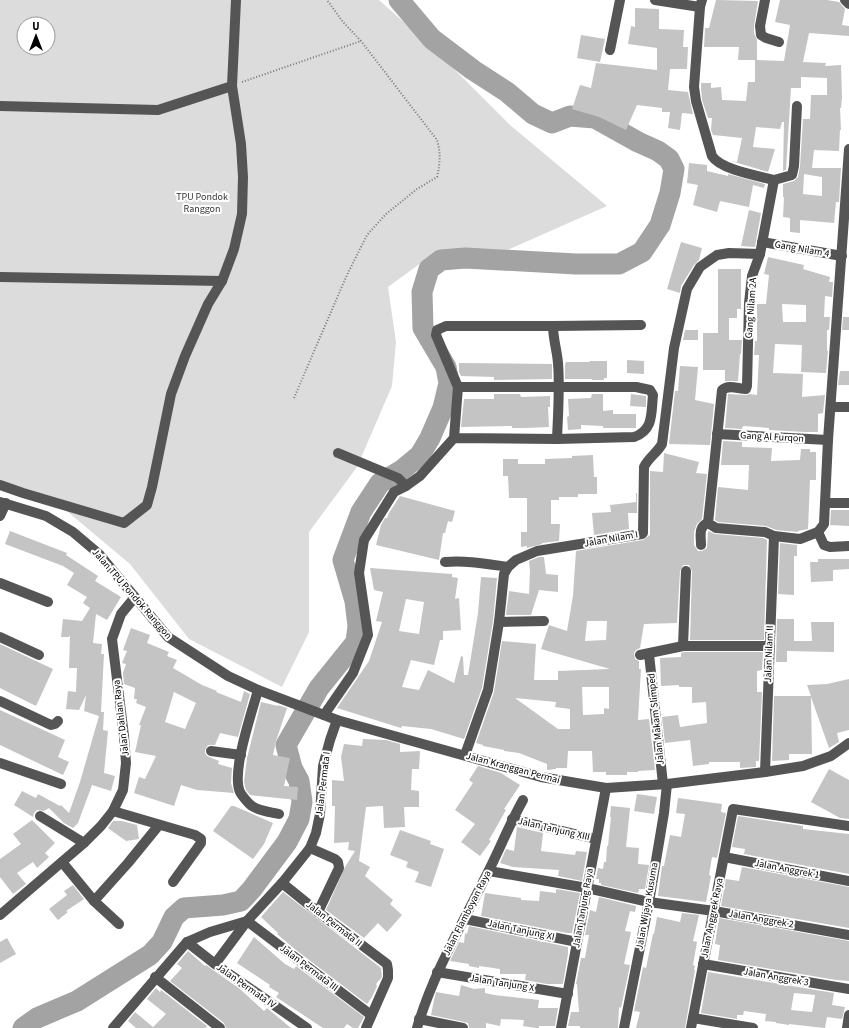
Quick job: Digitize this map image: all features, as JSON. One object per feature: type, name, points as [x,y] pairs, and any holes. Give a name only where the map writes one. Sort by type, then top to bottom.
[{"type":"street","points":[[0,485],[124,523],[147,505],[171,394],[185,356],[208,304],[222,281],[234,249],[242,214],[243,177],[241,144],[232,86],[236,0]]},
{"type":"street","points":[[610,50],[620,0]]},
{"type":"street","points":[[655,0],[701,3],[694,87],[696,101],[712,156],[718,162],[731,168],[774,180],[792,175],[794,166],[797,106]]},
{"type":"street","points":[[765,0],[760,26],[761,35],[779,42]]},
{"type":"street","points":[[845,0],[849,4]]},
{"type":"street","points":[[0,106],[158,110],[232,86]]},
{"type":"street","points":[[708,523],[716,528],[765,532],[774,536],[800,539],[818,532],[824,524],[828,440],[849,149]]},
{"type":"street","name":"Gang Nilam 2A","points":[[701,545],[702,527],[704,524],[708,523],[722,390],[729,386],[746,389],[747,386],[752,276],[760,254],[774,180]]},
{"type":"street","name":"Gang Nilam 4","points":[[762,242],[842,256]]},
{"type":"street","name":"Jalan Nilam I","points":[[508,567],[516,560],[537,551],[643,533],[644,467],[647,461],[662,444],[674,348],[687,289],[700,267],[717,255],[729,253],[760,254]]},
{"type":"street","points":[[0,277],[222,281]]},
{"type":"street","points":[[321,715],[353,673],[368,635],[359,573],[364,540],[394,492],[420,476],[454,438],[458,386],[436,335],[437,330],[446,326],[641,325]]},
{"type":"street","points":[[553,326],[552,337],[558,362],[558,439]]},
{"type":"street","points":[[454,438],[634,438],[642,435],[648,428],[654,395],[650,390],[636,387],[458,386]]},
{"type":"street","points":[[831,407],[849,407]]},
{"type":"street","name":"Gang Al Furqon","points":[[717,434],[828,440]]},
{"type":"street","points":[[338,453],[355,462],[398,478],[406,486]]},
{"type":"street","points":[[0,516],[3,502]]},
{"type":"street","name":"Jalan TPU Pondok Ranggon","points":[[3,502],[46,516],[73,532],[99,554],[168,637],[228,676],[258,690],[321,715]]},
{"type":"street","points":[[825,503],[849,503]]},
{"type":"street","points":[[818,532],[824,545],[830,547],[849,546]]},
{"type":"street","name":"Jalan Nilam II","points":[[765,772],[774,536]]},
{"type":"street","points":[[445,562],[459,560],[472,561],[508,567],[504,574],[499,622],[488,690],[465,755]]},
{"type":"street","points":[[686,571],[683,646],[770,646]]},
{"type":"street","points":[[0,584],[48,602]]},
{"type":"street","name":"Jalan Dahlan Raya","points":[[0,915],[84,843],[101,826],[113,811],[122,790],[126,763],[112,639],[121,614],[135,597]]},
{"type":"street","points":[[499,622],[544,621]]},
{"type":"street","points":[[0,637],[39,655]]},
{"type":"street","name":"Jalan Makam Slimped","points":[[665,784],[645,654],[683,646]]},
{"type":"street","points":[[258,690],[245,733],[237,781],[240,793],[253,806],[279,814]]},
{"type":"street","points":[[0,701],[51,725],[58,721]]},
{"type":"street","name":"Jalan Kranggan Permai","points":[[321,715],[541,777],[606,788],[665,784],[803,766],[831,756],[849,742]]},
{"type":"street","name":"Jalan Permata I","points":[[214,964],[247,921],[282,883],[310,848],[316,834],[320,814],[324,766],[330,740],[337,720]]},
{"type":"street","points":[[211,751],[241,755]]},
{"type":"street","points":[[0,763],[61,784]]},
{"type":"street","name":"Jalan Wijaya Kusuma","points":[[624,1028],[664,813],[665,784]]},
{"type":"street","name":"Jalan Tanjung Raya","points":[[561,1028],[606,788]]},
{"type":"street","name":"Jalan Flamboyan Raya","points":[[418,1024],[437,972],[489,871],[512,819],[523,800]]},
{"type":"street","name":"Jalan Anggrek Raya","points":[[691,1028],[733,809],[849,826]]},
{"type":"street","points":[[113,811],[195,835],[201,839],[201,843],[173,882]]},
{"type":"street","points":[[40,816],[84,843]]},
{"type":"street","name":"Jalan Tanjung XIII","points":[[512,819],[596,839]]},
{"type":"street","points":[[94,901],[159,825]]},
{"type":"street","points":[[310,848],[335,859],[338,862],[339,868],[318,912]]},
{"type":"street","name":"Jalan Anggrek 1","points":[[724,857],[849,881]]},
{"type":"street","points":[[62,862],[94,901],[118,924]]},
{"type":"street","name":"Jalan Anggrek 2","points":[[489,871],[587,888],[648,902],[714,911],[849,935]]},
{"type":"street","name":"Jalan Permata II","points":[[282,883],[387,964],[388,978],[371,1015]]},
{"type":"street","name":"Jalan Tanjung XI","points":[[465,919],[577,942]]},
{"type":"street","points":[[118,1026],[155,977],[187,942],[210,932],[247,921]]},
{"type":"street","name":"Jalan Permata III","points":[[247,921],[371,1015]]},
{"type":"street","name":"Jalan Permata IV","points":[[187,942],[214,964],[307,1028]]},
{"type":"street","name":"Jalan Anggrek 3","points":[[703,964],[849,989]]},
{"type":"street","name":"Jalan Tanjung X","points":[[437,972],[568,994]]},
{"type":"street","points":[[155,977],[220,1028]]},
{"type":"street","points":[[366,1028],[371,1015]]},
{"type":"street","points":[[847,1028],[849,1015]]},
{"type":"street","points":[[693,1018],[753,1028]]},
{"type":"street","points":[[418,1024],[463,1028]]},
{"type":"path","points":[[294,398],[346,277],[367,236],[386,214],[417,189],[437,177],[441,156],[437,140],[361,41],[343,22],[327,0]]},
{"type":"path","points":[[232,86],[361,41]]},
{"type":"green space","name":"TPU Pondok Ranggon","points":[[0,0],[379,0],[434,49],[510,125],[607,206],[503,252],[436,252],[388,287],[396,342],[392,386],[357,467],[309,532],[309,632],[282,687],[189,639],[130,564],[56,502],[0,481]]},
{"type":"building","points":[[716,0],[758,1],[754,26],[754,33],[757,40],[757,60],[738,60],[739,47],[704,47],[705,28],[709,28]]},
{"type":"building","points":[[780,0],[827,0],[839,2],[845,9],[842,25],[849,26],[849,36],[809,33],[803,62],[826,63],[825,66],[841,65],[842,97],[840,108],[841,130],[839,151],[814,150],[812,168],[841,168],[839,202],[836,202],[834,223],[800,220],[800,233],[790,232],[790,218],[783,217],[783,184],[794,181],[798,177],[803,119],[810,119],[811,95],[827,95],[827,78],[801,77],[801,88],[791,88],[786,170],[783,171],[784,122],[782,122],[780,129],[756,127],[753,147],[775,149],[768,172],[731,161],[737,162],[742,138],[713,135],[711,130],[712,118],[708,118],[702,100],[701,83],[711,83],[711,88],[721,87],[722,100],[746,101],[748,82],[755,82],[755,60],[784,61],[790,25],[775,22]],"holes":[[[804,174],[822,177],[822,196],[803,194]]]},
{"type":"building","points":[[635,8],[659,9],[659,29],[684,30],[683,47],[688,47],[687,69],[670,69],[668,90],[688,92],[693,114],[682,113],[680,130],[668,128],[670,112],[662,112],[662,108],[637,105],[626,130],[599,117],[572,109],[580,85],[591,88],[596,63],[657,70],[657,48],[628,44],[631,26],[635,27]]},
{"type":"building","points":[[581,35],[605,39],[600,62],[577,58]]},
{"type":"building","points":[[689,163],[707,165],[707,171],[728,176],[728,174],[765,184],[764,188],[753,185],[749,207],[720,201],[717,212],[693,205],[698,185],[687,183]]},
{"type":"building","points":[[749,210],[761,213],[755,247],[741,246]]},
{"type":"building","points":[[681,242],[702,248],[699,260],[694,265],[681,286],[680,293],[667,289]]},
{"type":"building","points":[[768,257],[804,265],[803,269],[830,277],[829,282],[833,282],[832,297],[825,296],[824,317],[830,317],[829,330],[827,330],[828,351],[826,373],[801,372],[802,345],[775,344],[773,373],[803,374],[802,397],[825,395],[823,413],[818,414],[818,432],[769,430],[769,428],[743,426],[742,429],[725,428],[728,394],[757,395],[759,355],[754,355],[755,341],[757,341],[757,304],[766,304],[769,275],[764,274]],"holes":[[[782,304],[806,305],[806,322],[783,322]]]},
{"type":"building","points":[[718,269],[741,269],[741,309],[737,309],[737,318],[729,318],[729,340],[742,340],[738,381],[725,381],[725,370],[703,370],[703,333],[718,333]]},
{"type":"building","points":[[843,317],[849,317],[849,330],[842,330]]},
{"type":"building","points":[[685,330],[698,330],[698,340],[683,340]]},
{"type":"building","points":[[627,360],[644,361],[644,374],[627,373]]},
{"type":"building","points":[[607,361],[607,378],[604,378],[604,380],[565,379],[566,362]]},
{"type":"building","points":[[459,363],[552,364],[552,379],[494,380],[494,377],[461,376],[459,372]]},
{"type":"building","points":[[680,366],[698,367],[695,400],[714,404],[710,445],[669,444],[675,391],[678,391]]},
{"type":"building","points":[[840,371],[849,371],[849,385],[838,385]]},
{"type":"building","points":[[494,394],[520,394],[521,397],[550,396],[550,407],[548,407],[549,427],[461,427],[464,399],[494,399]]},
{"type":"building","points":[[592,394],[603,394],[603,411],[613,410],[613,414],[636,414],[636,428],[603,428],[603,426],[581,425],[581,429],[568,430],[568,399],[591,398]]},
{"type":"building","points":[[631,394],[646,396],[646,407],[630,406]]},
{"type":"building","points":[[723,441],[742,442],[742,447],[772,448],[771,461],[800,460],[801,449],[810,449],[810,452],[816,452],[816,480],[810,480],[808,529],[798,532],[776,530],[766,526],[718,522],[715,520],[718,487],[748,490],[749,465],[721,465]]},
{"type":"building","points":[[664,453],[699,462],[696,473],[707,474],[702,519],[697,524],[694,532],[694,545],[698,551],[702,551],[707,548],[708,531],[715,534],[763,538],[767,540],[764,640],[690,640],[692,571],[689,565],[683,565],[680,571],[677,623],[644,624],[640,648],[634,653],[635,659],[639,661],[639,669],[641,669],[638,720],[649,719],[655,770],[627,772],[627,775],[606,775],[606,772],[593,772],[592,751],[568,751],[567,768],[547,770],[547,764],[519,753],[504,751],[476,743],[494,692],[502,641],[536,644],[534,680],[558,680],[558,671],[610,669],[541,649],[549,625],[567,631],[573,596],[576,551],[643,540],[650,535],[650,471],[663,472]],"holes":[[[587,621],[607,621],[606,640],[585,641]],[[582,687],[609,687],[609,709],[604,708],[604,714],[583,715]],[[515,698],[556,702],[555,707],[570,709],[570,729],[558,729]]]},
{"type":"building","points":[[593,455],[594,477],[597,477],[597,494],[578,494],[578,497],[559,497],[559,500],[551,500],[551,524],[560,524],[559,541],[542,543],[527,548],[527,546],[521,547],[521,532],[527,532],[527,498],[509,498],[508,476],[503,476],[503,459],[518,459],[518,464],[545,464],[545,459],[572,458],[572,456]]},
{"type":"building","points":[[636,493],[637,513],[628,513],[629,529],[594,535],[592,513],[611,512],[610,505],[636,502]]},
{"type":"building","points":[[400,496],[455,511],[452,522],[448,521],[445,533],[443,533],[439,560],[376,545],[381,525]]},
{"type":"building","points":[[831,510],[849,510],[849,526],[830,525]]},
{"type":"building","points":[[10,531],[67,553],[66,555],[98,576],[95,581],[121,597],[107,620],[96,614],[93,643],[102,644],[101,654],[104,654],[101,712],[104,712],[103,730],[108,731],[104,773],[115,776],[111,791],[92,785],[78,823],[73,828],[64,823],[49,808],[44,811],[37,810],[33,817],[14,805],[22,791],[36,798],[38,794],[60,806],[61,805],[69,813],[80,782],[99,716],[84,711],[86,695],[79,710],[66,709],[68,691],[76,692],[77,668],[69,668],[70,635],[69,637],[61,637],[63,619],[82,621],[90,608],[83,603],[87,597],[67,585],[74,573],[63,566],[5,544]]},
{"type":"building","points":[[780,543],[797,545],[797,556],[794,556],[794,595],[778,594]]},
{"type":"building","points":[[539,557],[544,557],[546,574],[558,575],[558,592],[539,590],[531,615],[506,615],[509,591],[529,594],[529,561]]},
{"type":"building","points":[[818,559],[849,559],[849,569],[833,570],[833,581],[811,582],[810,562],[818,562]]},
{"type":"building","points":[[370,568],[452,574],[452,577],[458,578],[455,599],[459,598],[461,630],[443,631],[443,640],[440,640],[434,665],[411,660],[402,687],[419,690],[428,670],[454,683],[461,656],[463,657],[464,675],[468,675],[478,613],[481,577],[497,578],[493,621],[482,688],[464,739],[431,729],[402,726],[401,728],[337,708],[369,661],[382,622],[376,621],[383,592],[374,590]],"holes":[[[406,599],[424,602],[419,634],[399,631]]]},
{"type":"building","points":[[777,619],[794,619],[794,641],[812,641],[811,622],[834,622],[834,652],[787,651],[787,662],[776,662]]},
{"type":"building","points":[[131,628],[150,635],[147,643],[169,652],[167,656],[177,660],[173,668],[202,685],[241,702],[244,691],[250,694],[238,737],[220,733],[215,745],[208,745],[205,750],[207,756],[219,761],[218,764],[232,768],[231,783],[234,793],[197,790],[181,785],[174,806],[134,793],[139,777],[145,779],[156,756],[135,752],[141,725],[139,725],[146,707],[136,703],[137,699],[134,699],[135,688],[124,684],[123,673],[126,664],[122,663],[127,651],[123,650]],"holes":[[[174,692],[196,703],[185,729],[165,722]]]},
{"type":"building","points":[[0,644],[53,669],[36,706],[0,688]]},
{"type":"building","points":[[763,652],[762,670],[757,671],[757,692],[762,692],[759,761],[756,761],[756,767],[740,768],[740,762],[709,762],[709,764],[693,766],[690,740],[665,743],[662,717],[678,715],[680,727],[707,723],[706,702],[692,703],[692,687],[679,687],[679,685],[661,686],[660,658],[681,657],[681,653]]},
{"type":"building","points":[[849,679],[849,730],[837,733],[839,742],[829,748],[811,697],[812,754],[789,754],[789,760],[772,761],[774,696],[811,696],[807,685],[827,684]]},
{"type":"building","points":[[261,702],[287,708],[273,755],[290,758],[284,786],[298,787],[297,800],[250,795],[246,790],[244,782],[247,758]]},
{"type":"building","points":[[0,710],[65,740],[58,757],[69,762],[63,775],[0,745]]},
{"type":"building","points":[[363,739],[386,740],[400,744],[400,752],[420,751],[419,769],[412,769],[411,790],[419,791],[419,807],[404,807],[405,827],[384,828],[383,806],[366,807],[359,861],[370,867],[365,876],[393,900],[390,904],[402,915],[387,932],[378,923],[364,938],[326,910],[345,867],[355,851],[348,850],[349,842],[334,843],[335,806],[332,806],[332,780],[344,781],[341,757],[344,744],[362,746]]},
{"type":"building","points":[[478,766],[501,773],[520,785],[504,809],[506,810],[489,840],[491,841],[480,856],[461,842],[475,824],[455,810],[473,783],[469,780]]},
{"type":"building","points":[[829,769],[849,780],[849,819],[840,818],[811,802]]},
{"type":"building","points":[[637,794],[657,797],[654,814],[634,811]]},
{"type":"building","points":[[678,798],[722,804],[721,812],[726,813],[717,858],[712,857],[709,875],[711,876],[706,902],[658,896],[662,866],[664,866],[670,835],[681,837],[685,814],[676,813]]},
{"type":"building","points":[[231,806],[273,823],[264,844],[253,859],[213,831]]},
{"type":"building","points":[[611,806],[630,808],[626,847],[639,848],[638,864],[649,865],[645,889],[639,889],[638,893],[601,885],[601,883],[599,883],[599,879],[596,879],[598,868],[603,869],[604,862],[606,862]]},
{"type":"building","points":[[738,816],[803,826],[803,829],[849,834],[849,874],[744,854],[745,849],[732,847]]},
{"type":"building","points":[[32,820],[55,843],[45,853],[49,857],[37,868],[33,862],[17,873],[26,884],[13,894],[0,877],[0,859],[21,844],[13,834]]},
{"type":"building","points":[[113,821],[122,821],[137,825],[139,839],[126,841],[108,828]]},
{"type":"building","points":[[517,827],[543,833],[541,851],[575,855],[576,851],[587,852],[582,881],[558,876],[559,870],[513,867],[500,863],[506,849],[514,851]]},
{"type":"building","points":[[400,830],[431,841],[430,844],[444,849],[431,887],[415,882],[419,872],[406,867],[408,862],[390,855]]},
{"type":"building","points":[[742,867],[849,887],[849,928],[721,906],[726,879],[739,881]]},
{"type":"building","points":[[73,885],[84,899],[66,911],[68,912],[58,920],[49,909],[67,895],[64,891]]},
{"type":"building","points":[[556,889],[580,893],[572,933],[481,916],[485,893],[521,898],[521,900],[539,901],[540,891],[556,893]]},
{"type":"building","points":[[283,892],[381,968],[382,977],[376,984],[377,986],[367,1004],[296,950],[277,934],[278,933],[261,917]]},
{"type":"building","points":[[599,897],[636,906],[635,912],[630,911],[625,931],[631,932],[624,964],[630,965],[621,1008],[619,1007],[618,1028],[580,1028],[580,1026],[568,1026],[571,1012],[579,1012],[576,984],[581,958],[585,958],[589,935],[585,935],[590,910],[596,912]]},
{"type":"building","points":[[682,913],[699,915],[693,941],[697,942],[693,965],[695,966],[695,970],[685,1028],[636,1028],[640,1012],[634,1011],[643,967],[646,968],[657,917],[680,922]]},
{"type":"building","points":[[719,918],[849,941],[849,981],[718,960],[720,945],[715,944]]},
{"type":"building","points":[[469,926],[568,947],[563,984],[547,984],[525,980],[526,974],[500,974],[500,969],[479,966],[479,968],[469,966],[469,964],[450,961],[459,942],[464,943],[465,933],[467,934]]},
{"type":"building","points":[[254,937],[285,964],[294,969],[296,966],[364,1017],[358,1028],[353,1028],[347,1024],[344,1028],[323,1028],[276,997],[279,993],[269,987],[270,985],[237,963]]},
{"type":"building","points":[[7,938],[16,954],[0,963],[0,942]]},
{"type":"building","points":[[188,951],[205,966],[206,965],[240,989],[264,1011],[267,1008],[291,1028],[226,1028],[224,1023],[170,981],[182,968],[177,964]]},
{"type":"building","points":[[708,972],[834,993],[832,1005],[845,1007],[842,1019],[827,1017],[825,1028],[765,1021],[766,1014],[744,1011],[743,1015],[737,1015],[737,1019],[701,1013]],"holes":[[[794,993],[815,995],[812,1012],[791,1010]]]},
{"type":"building","points":[[461,985],[474,989],[485,988],[485,993],[494,995],[539,1000],[538,1008],[558,1008],[555,1026],[539,1026],[539,1028],[536,1028],[523,1026],[524,1020],[501,1019],[500,1026],[486,1023],[486,1028],[469,1028],[468,1023],[431,1015],[436,992],[459,996]]},
{"type":"building","points":[[156,988],[160,992],[161,990],[207,1026],[206,1028],[136,1028],[128,1021],[135,1012],[153,1027],[166,1014],[147,999]]},
{"type":"waterway","points":[[23,1028],[37,1018],[77,1001],[150,955],[162,942],[174,917],[184,908],[223,905],[241,901],[252,889],[287,842],[299,819],[302,802],[299,781],[292,768],[286,745],[319,688],[356,642],[358,626],[355,601],[343,560],[361,512],[380,483],[402,470],[420,455],[430,438],[443,408],[449,383],[446,367],[423,328],[422,292],[429,269],[441,260],[465,258],[576,264],[619,264],[642,252],[660,225],[670,193],[674,169],[669,159],[658,151],[638,142],[595,118],[570,116],[552,123],[533,114],[507,92],[473,70],[432,39],[399,0]]}]
